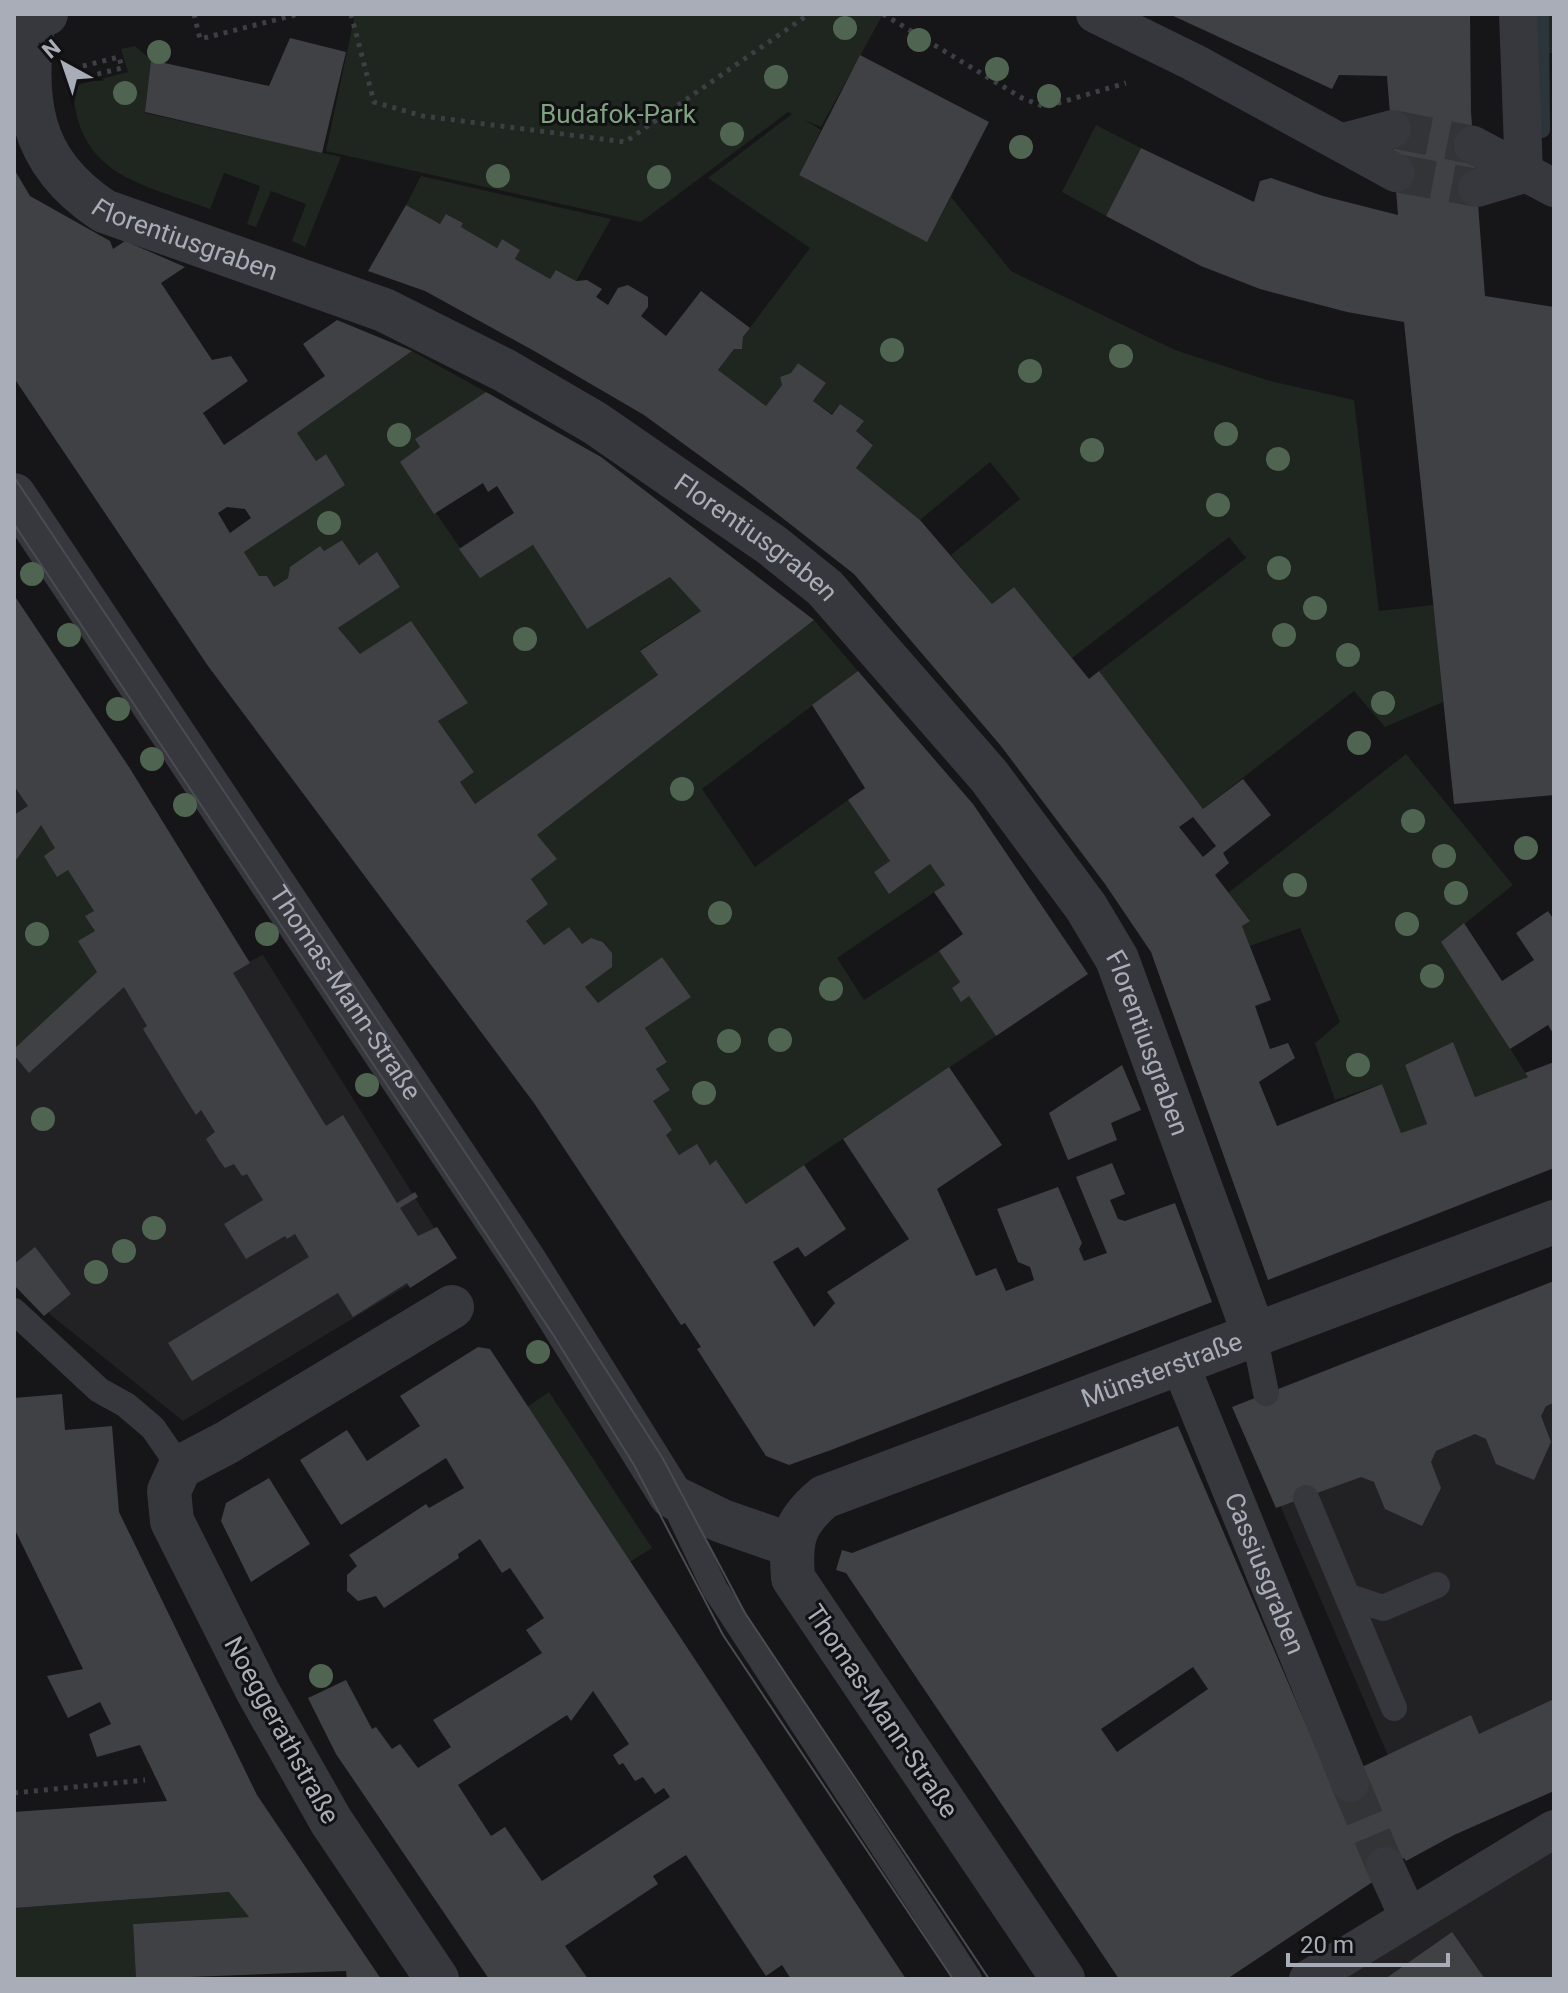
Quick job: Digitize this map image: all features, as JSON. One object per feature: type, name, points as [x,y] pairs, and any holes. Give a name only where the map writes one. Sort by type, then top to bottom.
[{"type":"street","name":"Florentiusgraben","points":[[34,14],[29,90],[34,128],[45,154],[83,197],[104,211],[384,310],[504,370],[595,423],[773,546],[825,588],[878,646],[1023,819],[1086,907],[1117,959],[1254,1334]]},
{"type":"street","points":[[14,24],[46,14]]},
{"type":"street","points":[[1095,14],[1193,62],[1396,173]]},
{"type":"street","points":[[1518,14],[1539,181]]},
{"type":"street","points":[[1343,142],[1392,129]]},
{"type":"street","points":[[1473,145],[1539,181]]},
{"type":"street","points":[[1477,188],[1539,181]]},
{"type":"street","name":"Thomas-Mann-Straße","points":[[14,495],[525,1262],[671,1496]]},
{"type":"street","name":"Münsterstraße","points":[[791,1545],[805,1516],[824,1497],[1554,1222]]},
{"type":"street","points":[[180,1467],[226,1443],[452,1307]]},
{"type":"street","name":"Cassiusgraben","points":[[1180,1364],[1350,1783]]},
{"type":"street","name":"Noeggerathstraße","points":[[180,1467],[169,1491],[172,1521],[210,1599],[331,1821],[437,1979]]},
{"type":"street","points":[[671,1496],[722,1521],[791,1545]]},
{"type":"street","name":"Thomas-Mann-Straße","points":[[791,1545],[793,1578],[1063,1979]]},
{"type":"street","points":[[1308,1979],[1554,1829]]},
{"type":"street","points":[[1385,1866],[1408,1916]]},
{"type":"lane","points":[[14,1311],[99,1390],[126,1405],[153,1428],[180,1467]]},
{"type":"lane","points":[[1254,1334],[1266,1393]]},
{"type":"lane","name":"Thomas-Mann-Straße","points":[[671,1496],[715,1589],[969,1979]]},
{"type":"lane","points":[[1306,1498],[1394,1708]]},
{"type":"lane","points":[[1347,1596],[1383,1608],[1437,1585]]},
{"type":"path","points":[[194,14],[200,39],[299,14]]},
{"type":"path","points":[[351,14],[374,102],[423,116],[625,142],[809,14]]},
{"type":"path","points":[[883,14],[1022,98],[1045,107],[1193,62]]},
{"type":"path","points":[[69,82],[122,68],[119,57],[79,67]]},
{"type":"path","points":[[14,1793],[145,1780]]},
{"type":"shaded area","points":[[14,611],[248,962],[263,955],[453,1258],[183,1421],[52,1316],[14,1277]]},
{"type":"shaded area","points":[[1554,1284],[1554,1780],[1390,1760],[1238,1408]]},
{"type":"shaded area","points":[[1554,1841],[1554,1979],[1311,1979]]},
{"type":"green space","name":"Budafok-Park","points":[[355,14],[883,14],[821,127],[805,120],[821,130],[799,175],[927,241],[951,197],[1011,271],[1175,350],[1270,381],[1354,400],[1379,611],[1434,605],[1443,702],[1385,727],[1354,691],[1203,809],[1099,671],[1246,558],[1229,537],[1072,658],[1014,587],[992,604],[951,555],[1020,499],[990,462],[920,520],[856,468],[873,444],[856,431],[863,422],[840,404],[832,414],[813,401],[826,383],[798,363],[791,373],[780,377],[782,385],[766,406],[718,370],[734,349],[742,349],[743,337],[810,248],[708,178],[792,114],[788,112],[641,222],[326,151]]},
{"type":"green space","points":[[1545,14],[1554,14],[1554,53],[1545,53]]},
{"type":"green space","points":[[135,46],[151,60],[145,113],[341,157],[305,247],[292,241],[306,204],[271,191],[256,227],[247,224],[260,186],[224,173],[210,209],[136,182],[99,157],[86,139],[77,116],[73,86],[128,72],[121,49]]},
{"type":"green space","points":[[1096,125],[1141,148],[1106,216],[1062,192]]},
{"type":"green space","points":[[421,176],[611,219],[576,281],[556,270],[550,279],[515,259],[520,250],[502,239],[497,248],[461,227],[463,223],[447,214],[440,224],[406,205]]},
{"type":"green space","points":[[412,351],[486,392],[415,439],[420,447],[401,462],[480,577],[533,545],[587,629],[718,547],[756,575],[640,650],[658,675],[475,804],[460,782],[474,772],[438,721],[468,703],[360,654],[338,628],[400,587],[377,553],[359,565],[342,540],[324,551],[320,547],[290,567],[288,578],[274,587],[267,576],[259,576],[244,552],[344,485],[326,454],[316,461],[297,433]]},
{"type":"green space","points":[[814,620],[858,671],[702,789],[755,867],[848,800],[890,861],[874,872],[890,893],[930,864],[945,885],[837,958],[864,1000],[939,951],[960,982],[952,988],[960,1001],[969,996],[996,1036],[746,1204],[717,1161],[710,1165],[697,1145],[679,1155],[666,1135],[653,1101],[670,1090],[656,1069],[667,1061],[645,1028],[691,997],[662,957],[598,1003],[585,987],[611,967],[612,953],[604,942],[591,938],[582,944],[569,927],[544,945],[526,921],[547,904],[531,879],[537,835]]},
{"type":"green space","points":[[1406,754],[1513,885],[1442,942],[1528,1077],[1475,1097],[1453,1042],[1405,1065],[1427,1124],[1401,1133],[1382,1084],[1335,1100],[1315,1043],[1340,1022],[1300,928],[1250,946],[1242,926],[1250,920],[1228,893]]},
{"type":"green space","points":[[41,825],[55,848],[44,856],[57,877],[68,870],[94,911],[86,916],[95,931],[78,942],[97,972],[14,1049],[14,863]]},
{"type":"green space","points":[[549,1392],[652,1548],[628,1563],[527,1407]]},
{"type":"green space","points":[[229,1892],[249,1917],[133,1924],[136,1979],[14,1979],[14,1908]]},
{"type":"building","points":[[1169,14],[1470,14],[1471,112],[1485,296],[1554,307],[1554,795],[1454,804],[1404,322],[1347,312],[1260,289],[1201,266],[1106,216],[1141,148],[1254,202],[1260,181],[1271,178],[1323,196],[1398,215],[1387,76],[1339,75],[1332,89]]},
{"type":"building","points":[[290,38],[346,52],[322,153],[145,112],[151,60],[269,86]]},
{"type":"building","points":[[860,55],[989,122],[927,242],[799,175]]},
{"type":"building","points":[[14,169],[30,196],[110,241],[113,249],[125,241],[185,267],[161,283],[212,360],[231,356],[248,381],[203,413],[224,445],[325,376],[303,344],[337,320],[412,351],[297,433],[316,461],[326,454],[345,485],[244,552],[259,576],[267,576],[274,587],[288,578],[290,567],[320,546],[324,551],[342,540],[359,565],[377,552],[400,587],[338,628],[360,654],[411,621],[468,703],[438,721],[474,772],[460,782],[475,804],[658,675],[640,651],[701,611],[670,577],[587,629],[533,545],[480,578],[459,549],[514,513],[497,486],[488,492],[483,483],[434,514],[400,462],[420,447],[415,439],[486,392],[601,457],[814,620],[537,835],[557,859],[531,879],[548,904],[526,921],[544,945],[569,927],[582,944],[591,938],[603,942],[612,953],[612,967],[585,987],[598,1003],[662,957],[691,997],[645,1028],[667,1062],[656,1069],[670,1090],[653,1101],[672,1130],[666,1135],[679,1155],[697,1144],[710,1165],[716,1160],[746,1204],[804,1165],[846,1229],[805,1257],[798,1247],[773,1262],[814,1327],[835,1303],[827,1292],[909,1239],[843,1139],[949,1067],[1002,1145],[937,1189],[976,1276],[996,1268],[1006,1291],[1034,1280],[1030,1267],[1018,1262],[997,1209],[1058,1187],[1082,1243],[1079,1249],[1084,1261],[1107,1253],[1076,1177],[1112,1163],[1125,1194],[1110,1200],[1118,1219],[1125,1221],[1175,1203],[1212,1302],[789,1465],[766,1456],[697,1349],[701,1347],[685,1323],[681,1325],[534,1103],[208,666],[14,378]],"holes":[[[227,507],[245,509],[251,518],[230,533],[218,513]]]},
{"type":"building","points":[[406,205],[440,224],[446,214],[463,223],[461,227],[497,248],[502,239],[520,250],[515,259],[550,279],[556,270],[576,281],[587,280],[602,289],[596,297],[608,305],[618,288],[628,285],[648,297],[648,307],[641,316],[666,336],[701,291],[750,328],[743,337],[742,349],[734,349],[718,370],[766,406],[782,385],[780,377],[791,373],[798,363],[826,383],[813,401],[832,415],[840,404],[864,421],[856,431],[873,445],[856,468],[920,520],[992,604],[1014,587],[1089,679],[1099,671],[1203,809],[1243,779],[1271,815],[1223,853],[1229,863],[1215,875],[1250,921],[1242,926],[1271,1000],[1255,1006],[1270,1049],[1288,1043],[1295,1058],[1259,1082],[1277,1126],[1382,1084],[1401,1133],[1427,1124],[1405,1065],[1453,1042],[1475,1097],[1528,1077],[1525,1073],[1554,1062],[1554,1168],[1268,1280],[1151,952],[1105,884],[1001,746],[854,574],[644,415],[425,291],[368,271]],"holes":[[[1193,817],[1216,846],[1203,857],[1179,827]]]},
{"type":"building","points":[[14,595],[129,767],[250,963],[233,973],[326,1126],[343,1115],[397,1203],[415,1192],[418,1197],[400,1208],[418,1236],[437,1227],[457,1258],[410,1288],[407,1283],[353,1317],[338,1293],[192,1381],[168,1343],[309,1257],[295,1234],[287,1239],[285,1236],[246,1259],[224,1224],[263,1200],[247,1174],[242,1176],[234,1164],[225,1168],[219,1160],[206,1139],[215,1132],[201,1110],[196,1115],[182,1093],[143,1029],[147,1026],[124,987],[29,1073],[14,1055],[14,1049],[97,972],[78,941],[95,931],[85,916],[94,911],[68,870],[57,877],[44,856],[55,848],[41,825],[14,863],[14,815],[28,806],[14,786]]},
{"type":"building","points":[[858,671],[973,804],[1088,974],[996,1036],[969,996],[961,1002],[952,988],[960,982],[939,951],[963,934],[934,892],[945,885],[930,864],[889,894],[874,872],[890,861],[848,800],[865,788],[812,705]]},
{"type":"building","points":[[1548,911],[1554,920],[1554,1035],[1548,1025],[1510,1049],[1441,942],[1464,923],[1502,981],[1534,960],[1516,933]]},
{"type":"building","points":[[1122,1065],[1141,1110],[1111,1123],[1117,1140],[1068,1160],[1049,1113]]},
{"type":"building","points":[[35,1247],[71,1294],[44,1316],[14,1285],[14,1264]]},
{"type":"building","points":[[1554,1281],[1554,1403],[1546,1406],[1541,1416],[1551,1442],[1534,1480],[1496,1464],[1486,1439],[1475,1434],[1436,1451],[1431,1462],[1441,1488],[1422,1526],[1385,1509],[1374,1482],[1361,1477],[1276,1508],[1232,1407]]},
{"type":"building","points":[[478,1347],[490,1349],[906,1979],[791,1979],[782,1965],[766,1976],[686,1855],[653,1876],[658,1884],[565,1946],[588,1979],[489,1979],[336,1754],[308,1698],[346,1680],[372,1729],[376,1727],[392,1749],[400,1744],[418,1768],[451,1747],[433,1720],[542,1653],[526,1630],[544,1618],[510,1568],[502,1573],[480,1539],[458,1554],[459,1558],[384,1608],[376,1596],[358,1601],[347,1591],[347,1575],[357,1566],[349,1555],[426,1504],[429,1508],[464,1488],[446,1458],[341,1525],[300,1460],[347,1430],[367,1461],[420,1426],[400,1396]],"holes":[[[593,1691],[629,1744],[613,1755],[619,1765],[623,1763],[635,1781],[643,1777],[655,1794],[664,1788],[670,1797],[542,1881],[505,1827],[491,1836],[458,1785],[567,1715],[571,1721]]]},
{"type":"building","points":[[62,1394],[65,1430],[112,1426],[119,1512],[257,1795],[381,1979],[347,1979],[346,1971],[136,1979],[133,1924],[249,1917],[229,1892],[14,1908],[14,1812],[167,1801],[140,1745],[97,1757],[89,1734],[111,1724],[100,1702],[68,1718],[47,1676],[83,1669],[14,1528],[14,1398]]},
{"type":"building","points":[[1178,1426],[1332,1785],[1362,1767],[1471,1715],[1479,1734],[1554,1699],[1554,1791],[1454,1835],[1406,1861],[1404,1858],[1370,1873],[1374,1881],[1227,1979],[1119,1979],[846,1573],[836,1570],[842,1550],[852,1553]],"holes":[[[1193,1667],[1208,1689],[1117,1752],[1101,1729]]]},
{"type":"building","points":[[269,1478],[310,1544],[251,1582],[221,1521],[226,1503]]},
{"type":"building","points":[[1452,1932],[1485,1979],[1385,1979]]},
{"type":"waterway","points":[[1541,14],[1542,130]]},
{"type":"tunnel","points":[[1392,129],[1473,145]]},
{"type":"tunnel","points":[[1396,173],[1477,188]]},
{"type":"tunnel","points":[[1350,1783],[1385,1866]]},
{"type":"tram line","points":[[14,477],[495,1197],[662,1457],[745,1613],[989,1979]]},
{"type":"tram line","points":[[14,524],[554,1336],[634,1465],[723,1635],[953,1979]]}]
